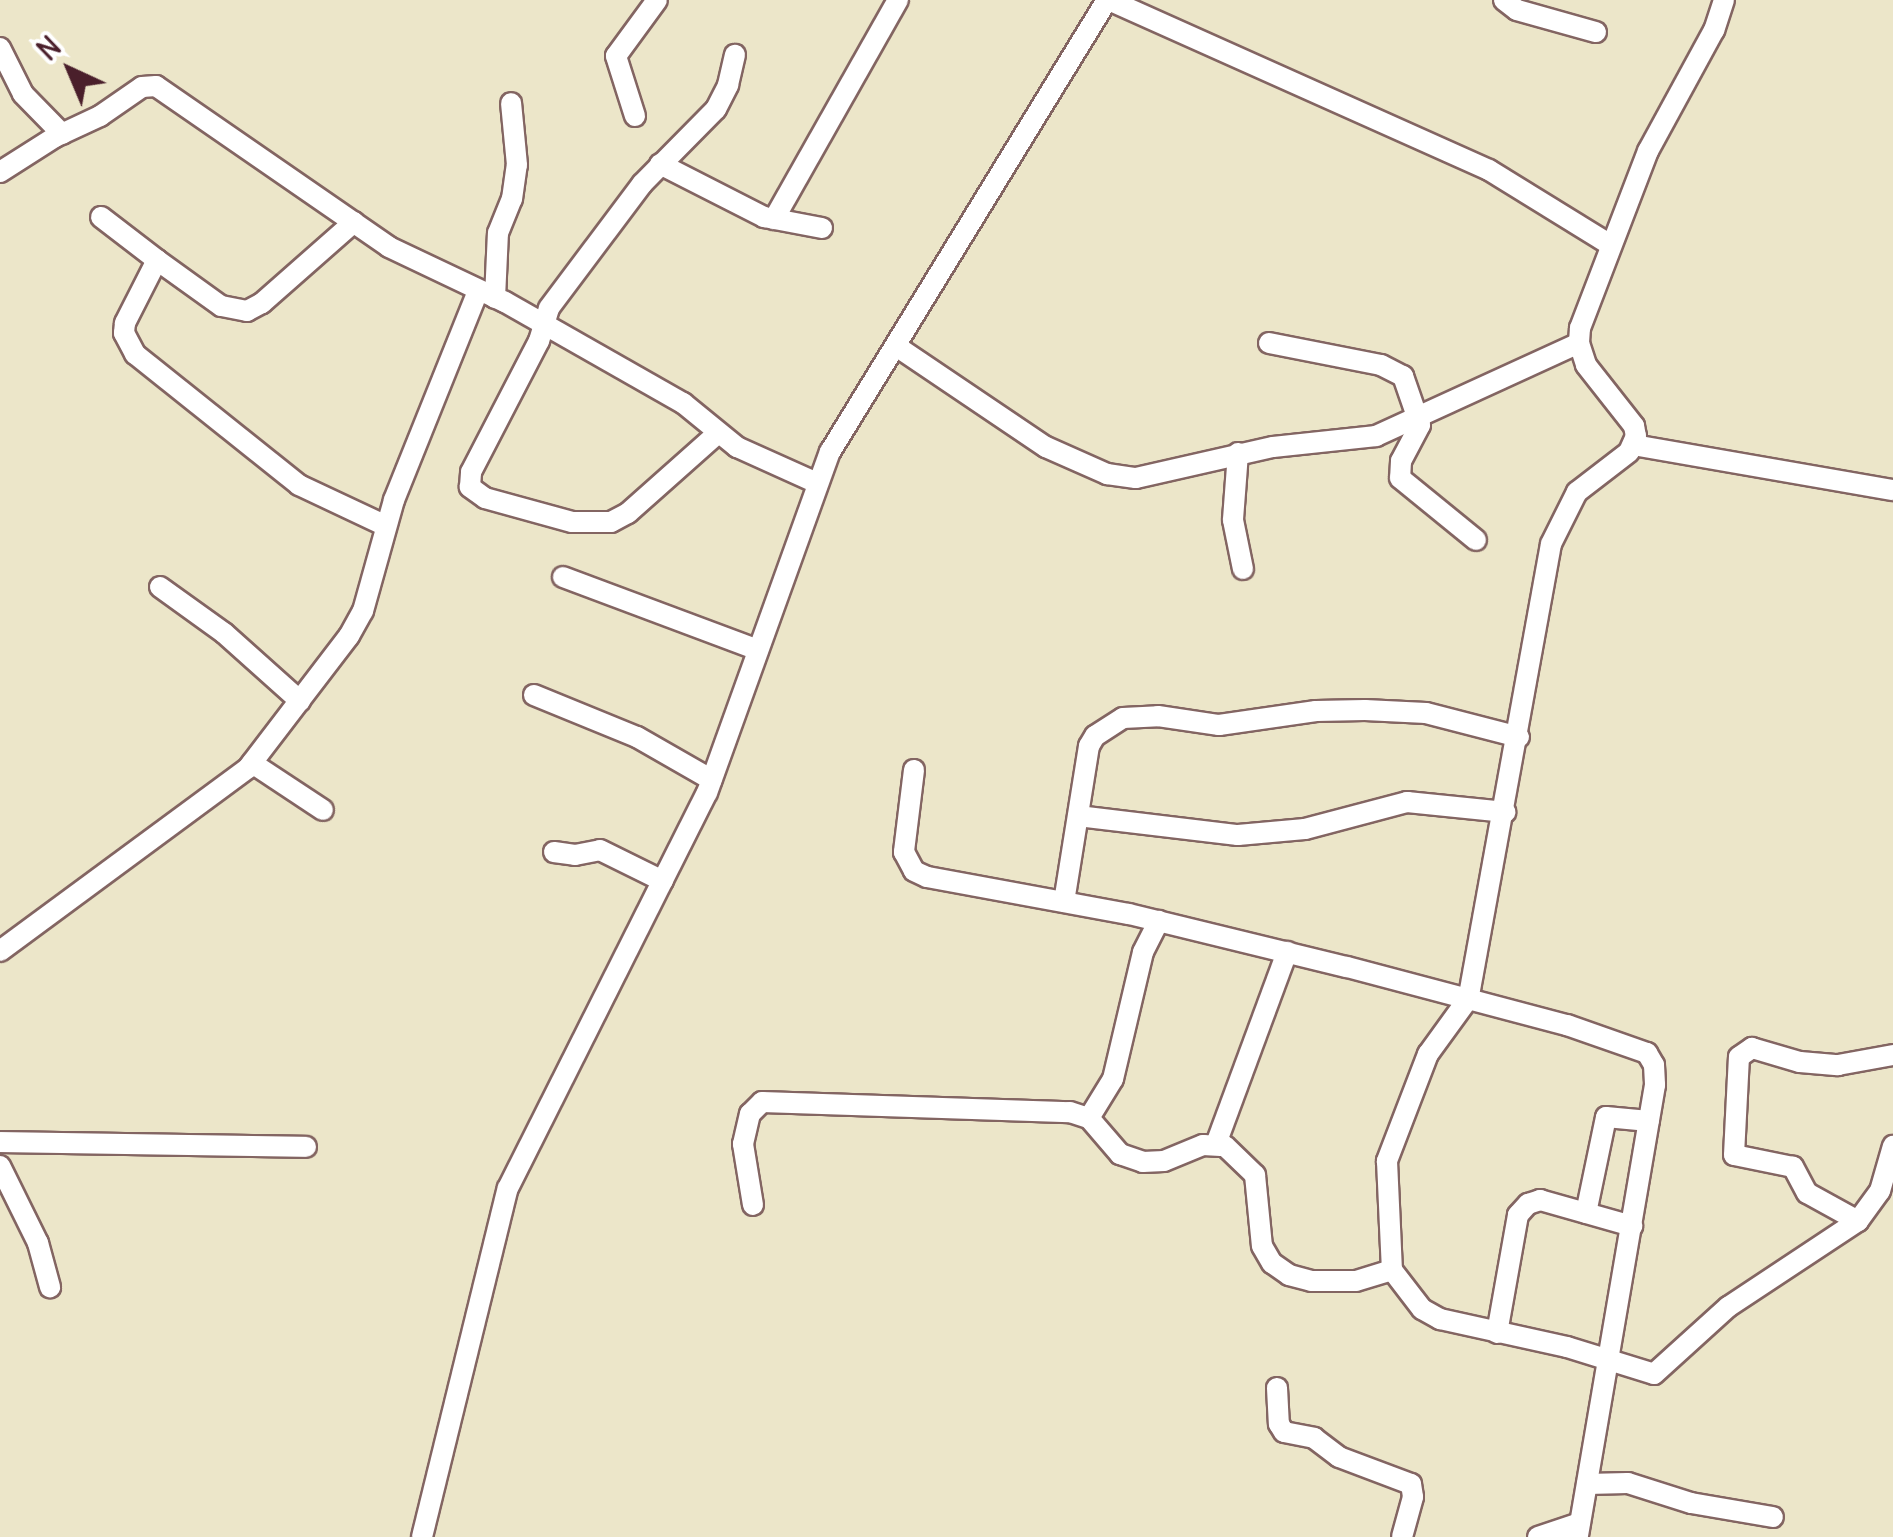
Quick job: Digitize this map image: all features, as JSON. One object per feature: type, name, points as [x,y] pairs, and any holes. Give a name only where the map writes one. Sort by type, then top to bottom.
[{"type":"street","points":[[635,116],[616,56],[657,0]]},
{"type":"street","points":[[774,219],[898,0]]},
{"type":"street","points":[[422,1537],[508,1188],[712,780],[830,452],[1108,0],[1489,170],[1609,244]]},
{"type":"street","points":[[1504,0],[1516,10],[1596,32]]},
{"type":"street","points":[[1634,446],[1634,426],[1586,365],[1578,344],[1609,244],[1648,151],[1714,30],[1724,0]]},
{"type":"street","points":[[0,48],[23,94],[62,134]]},
{"type":"street","points":[[718,433],[628,513],[611,522],[572,522],[476,493],[470,487],[471,472],[539,340],[542,324],[660,164],[716,109],[735,55]]},
{"type":"street","points":[[0,172],[100,116],[142,86],[156,86],[408,258],[443,270],[683,403],[737,447],[817,483]]},
{"type":"street","points":[[0,950],[252,763],[363,611],[386,526],[487,294],[498,233],[512,199],[517,165],[511,103]]},
{"type":"street","points":[[660,164],[774,219],[822,228]]},
{"type":"street","points":[[101,217],[221,306],[246,311],[262,303],[354,222]]},
{"type":"street","points":[[157,260],[125,322],[128,347],[299,485],[386,526]]},
{"type":"street","points":[[1269,343],[1391,368],[1409,386],[1419,418],[1418,432],[1399,468],[1400,478],[1476,540]]},
{"type":"street","points":[[896,346],[1046,447],[1107,474],[1136,478],[1238,453],[1358,440],[1419,418],[1578,344]]},
{"type":"street","points":[[1893,490],[1634,446],[1577,492],[1561,517],[1551,544],[1520,737],[1468,999],[1428,1054],[1387,1160],[1388,1251],[1392,1270],[1422,1309],[1457,1324],[1568,1347],[1644,1374],[1662,1370],[1728,1307],[1858,1221],[1880,1191],[1893,1146]]},
{"type":"street","points":[[1238,453],[1232,520],[1243,569]]},
{"type":"street","points":[[563,577],[758,650]]},
{"type":"street","points":[[160,587],[224,633],[300,701]]},
{"type":"street","points":[[534,695],[637,737],[712,780]]},
{"type":"street","points":[[1064,902],[1095,736],[1122,718],[1143,715],[1220,725],[1316,710],[1426,713],[1520,737]]},
{"type":"street","points":[[252,763],[323,810]]},
{"type":"street","points":[[914,770],[904,852],[914,871],[927,878],[1158,921],[1287,952],[1631,1044],[1647,1053],[1654,1065],[1655,1085],[1579,1530],[1538,1537]]},
{"type":"street","points":[[1078,816],[1238,835],[1305,828],[1407,802],[1504,812]]},
{"type":"street","points":[[554,852],[576,855],[600,850],[663,881]]},
{"type":"street","points":[[1089,1118],[1113,1079],[1142,952],[1158,921]]},
{"type":"street","points":[[1216,1144],[1287,952]]},
{"type":"street","points":[[1858,1221],[1807,1193],[1794,1167],[1734,1155],[1730,1148],[1739,1057],[1752,1048],[1820,1065],[1893,1055]]},
{"type":"street","points":[[753,1205],[743,1144],[750,1114],[762,1102],[1050,1111],[1089,1118],[1113,1148],[1143,1162],[1164,1162],[1216,1144]]},
{"type":"street","points":[[1586,1213],[1606,1117],[1649,1121]]},
{"type":"street","points":[[0,1142],[306,1147]]},
{"type":"street","points":[[1216,1144],[1256,1175],[1262,1246],[1272,1263],[1289,1275],[1311,1281],[1356,1281],[1392,1270]]},
{"type":"street","points":[[0,1166],[38,1242],[50,1287]]},
{"type":"street","points":[[1496,1332],[1522,1210],[1540,1200],[1632,1226]]},
{"type":"street","points":[[1277,1388],[1279,1424],[1284,1432],[1314,1438],[1339,1457],[1410,1484],[1413,1496],[1402,1537]]},
{"type":"street","points":[[1587,1484],[1628,1483],[1691,1503],[1773,1518]]}]
